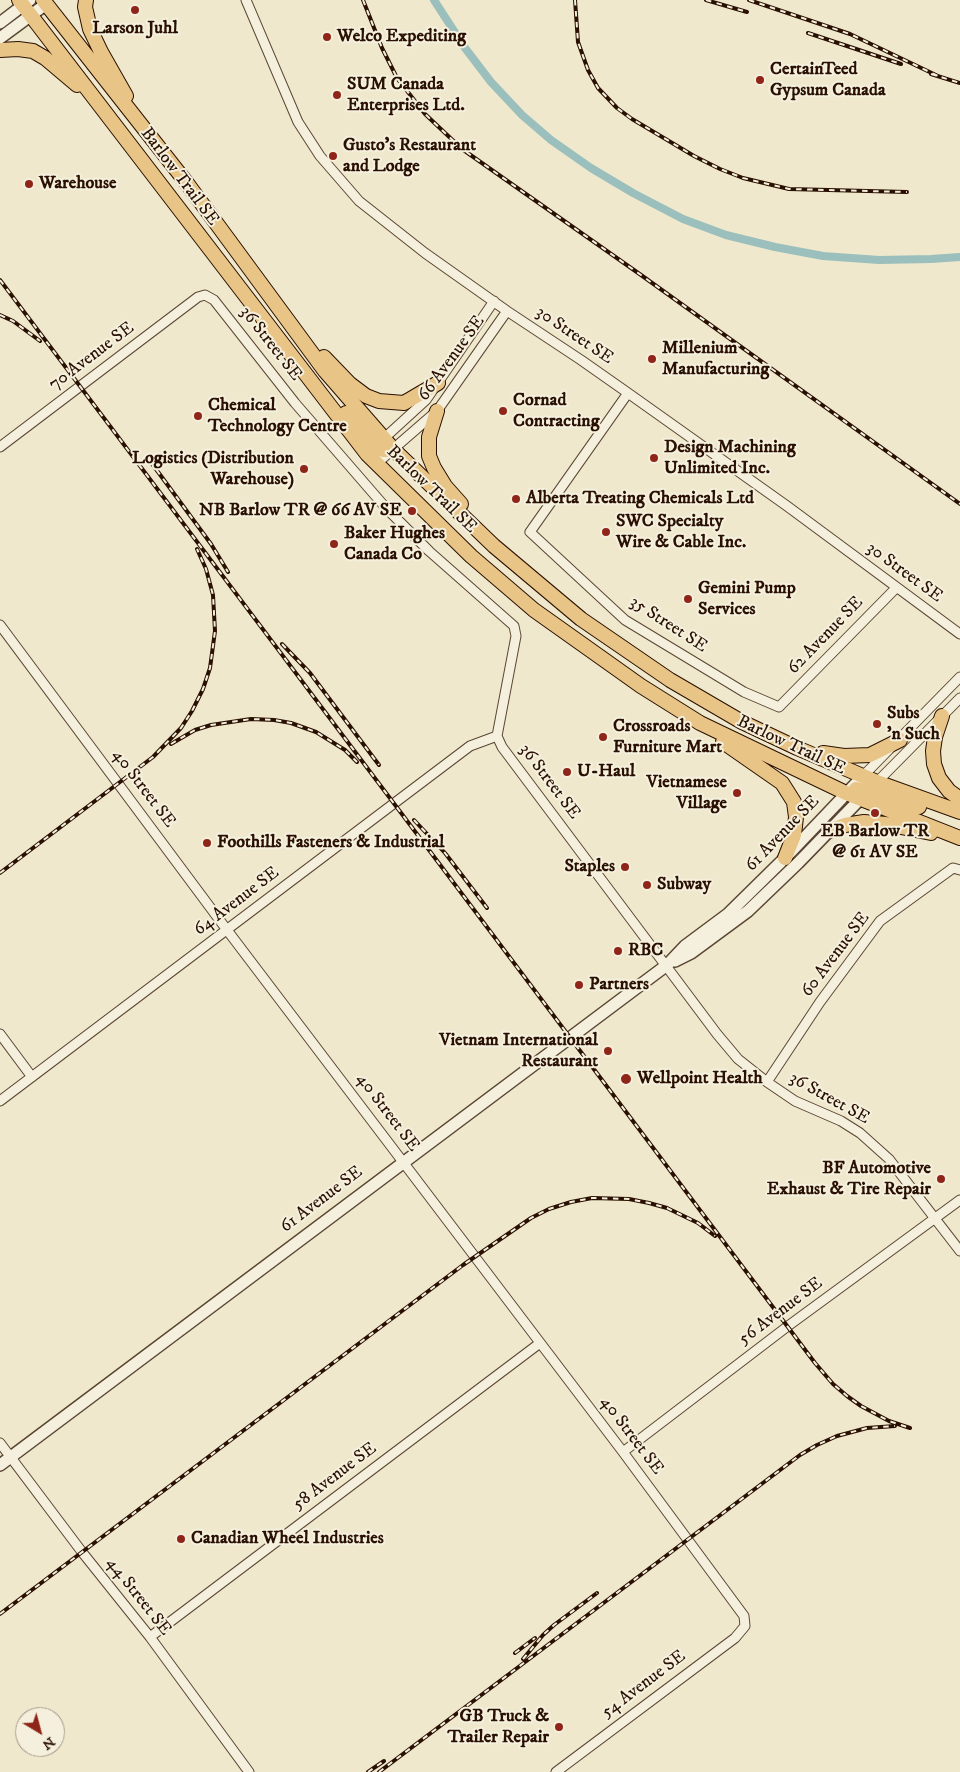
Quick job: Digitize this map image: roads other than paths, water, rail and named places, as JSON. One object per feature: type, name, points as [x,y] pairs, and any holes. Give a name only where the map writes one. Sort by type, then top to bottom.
[{"type":"main road","points":[[86,0],[85,7],[90,29],[148,134]]},
{"type":"main road","name":"Barlow Trail SE","points":[[35,4],[119,99],[192,190],[325,371],[375,446],[376,464],[471,556],[534,610],[641,686],[700,723],[846,793],[865,786],[960,812]]},
{"type":"main road","name":"Barlow Trail SE","points":[[35,4],[98,102],[304,372],[375,446],[394,450],[494,546],[581,619],[670,680],[742,722],[796,748],[960,839]]},
{"type":"main road","points":[[0,50],[18,48],[33,51],[45,58],[98,102]]},
{"type":"main road","points":[[300,336],[335,367],[350,384],[366,396],[379,402],[404,403],[422,395],[438,383]]},
{"type":"main road","points":[[437,411],[428,437],[429,456],[434,468],[445,486],[494,546]]},
{"type":"main road","points":[[942,716],[935,736],[934,764],[939,778],[949,791],[960,799]]},
{"type":"main road","points":[[700,723],[710,734],[782,784],[794,802],[796,817],[794,835],[785,858]]},
{"type":"main road","points":[[727,736],[746,737],[865,786],[960,819]]},
{"type":"main road","points":[[796,748],[844,756],[870,755],[900,740]]},
{"type":"main road","points":[[829,831],[846,825],[864,822],[886,824],[960,839]]},
{"type":"street","name":"30 Street SE","points":[[246,0],[298,122],[320,156],[359,201],[425,253],[581,360],[787,506],[960,634]]},
{"type":"street","points":[[0,23],[35,4]]},
{"type":"street","points":[[0,38],[35,4]]},
{"type":"street","name":"70 Avenue SE","points":[[0,447],[178,311],[198,297],[205,295]]},
{"type":"street","name":"36 Street SE","points":[[205,295],[214,300],[295,403],[386,508],[429,551],[514,626],[516,636],[497,736],[502,747],[738,1059],[795,1101],[841,1121],[860,1133],[889,1159],[960,1251]]},
{"type":"street","name":"66 Avenue SE","points":[[375,446],[426,400],[494,301]]},
{"type":"street","name":"66 Avenue SE","points":[[376,464],[437,411],[508,311]]},
{"type":"street","name":"35 Street SE","points":[[628,393],[530,532],[625,620],[744,692],[779,707]]},
{"type":"street","name":"62 Avenue SE","points":[[779,707],[896,588]]},
{"type":"street","name":"40 Street SE","points":[[0,625],[227,930],[623,1452],[740,1610],[746,1621]]},
{"type":"street","name":"61 Avenue SE","points":[[667,965],[691,953],[748,911],[798,863],[829,831],[900,740],[960,677]]},
{"type":"street","name":"61 Avenue SE","points":[[865,786],[960,698]]},
{"type":"street","name":"64 Avenue SE","points":[[0,1101],[470,746],[497,736]]},
{"type":"street","name":"61 Avenue SE","points":[[0,1465],[667,965],[686,946],[728,914],[785,858],[846,793]]},
{"type":"street","name":"60 Avenue SE","points":[[767,1082],[820,1002],[880,921],[956,869]]},
{"type":"street","points":[[0,1034],[32,1077]]},
{"type":"street","name":"56 Avenue SE","points":[[623,1452],[788,1326],[960,1200]]},
{"type":"street","name":"58 Avenue SE","points":[[150,1637],[540,1343]]},
{"type":"street","name":"44 Street SE","points":[[0,1443],[82,1552],[150,1637],[249,1772]]},
{"type":"street","name":"54 Avenue SE","points":[[556,1772],[735,1638],[745,1626],[746,1621]]},
{"type":"waterway","points":[[434,0],[465,48],[491,82],[522,115],[551,140],[591,168],[633,193],[683,219],[726,235],[823,256],[879,260],[960,257]]},
{"type":"railway","points":[[363,0],[382,48],[397,78],[425,114],[462,149],[960,504]]},
{"type":"railway","points":[[575,0],[578,42],[588,70],[598,88],[617,108],[632,119],[694,156],[743,178],[789,189],[907,192]]},
{"type":"railway","points":[[706,0],[747,12]]},
{"type":"railway","points":[[749,0],[850,34],[938,76]]},
{"type":"railway","points":[[808,33],[901,64]]},
{"type":"railway","points":[[931,74],[960,83]]},
{"type":"railway","points":[[0,280],[815,1363],[833,1384],[861,1406],[889,1421],[910,1428]]},
{"type":"railway","points":[[0,315],[13,321],[40,341]]},
{"type":"railway","points":[[150,461],[211,544],[228,572]]},
{"type":"railway","points":[[0,873],[153,757],[181,728],[192,711],[203,689],[210,668],[215,631],[213,595],[206,569],[197,549]]},
{"type":"railway","points":[[282,644],[310,673],[379,765]]},
{"type":"railway","points":[[171,744],[195,730],[211,725],[251,719],[274,720],[291,723],[316,732],[345,750],[357,762]]},
{"type":"railway","points":[[414,820],[445,853],[487,908]]},
{"type":"railway","points":[[0,1614],[463,1265],[531,1218],[549,1209],[571,1202],[592,1198],[629,1199],[667,1208],[698,1223],[715,1236]]},
{"type":"railway","points":[[379,1772],[800,1455],[837,1436],[867,1428],[895,1426]]},
{"type":"railway","points":[[523,1659],[554,1625],[597,1593]]},
{"type":"railway","points":[[515,1653],[535,1638]]},
{"type":"railway","points":[[368,1772],[384,1761]]},
{"type":"place","name":"Larson Juhl","points":[[135,10]]},
{"type":"place","name":"Welco Expediting","points":[[327,37]]},
{"type":"place","name":"CertainTeed Gypsum Canada","points":[[760,80]]},
{"type":"place","name":"SUM Canada Enterprises Ltd.","points":[[337,95]]},
{"type":"place","name":"Gusto's Restaurant and Lodge","points":[[333,156]]},
{"type":"place","name":"Warehouse","points":[[29,184]]},
{"type":"place","name":"Millenium Manufacturing","points":[[652,359]]},
{"type":"place","name":"Cornad Contracting","points":[[503,411]]},
{"type":"place","name":"Chemical Technology Centre","points":[[198,416]]},
{"type":"place","name":"Design Machining Unlimited Inc.","points":[[654,458]]},
{"type":"place","name":"Logistics (Distribution Warehouse)","points":[[304,469]]},
{"type":"place","name":"Alberta Treating Chemicals Ltd","points":[[516,499]]},
{"type":"place","name":"NB Barlow TR @ 66 AV SE","points":[[412,511]]},
{"type":"place","name":"SWC Specialty Wire & Cable Inc.","points":[[606,532]]},
{"type":"place","name":"Baker Hughes Canada Co","points":[[334,544]]},
{"type":"place","name":"Gemini Pump Services","points":[[688,599]]},
{"type":"place","name":"Subs 'n Such","points":[[877,724]]},
{"type":"place","name":"Crossroads Furniture Mart","points":[[603,737]]},
{"type":"place","name":"U-Haul","points":[[567,772]]},
{"type":"place","name":"Vietnamese Village","points":[[737,793]]},
{"type":"place","name":"EB Barlow TR @ 61 AV SE","points":[[875,813]]},
{"type":"place","name":"Foothills Fasteners & Industrial","points":[[207,843]]},
{"type":"place","name":"Staples","points":[[625,867]]},
{"type":"place","name":"Subway","points":[[647,885]]},
{"type":"place","name":"RBC","points":[[618,951]]},
{"type":"place","name":"Partners","points":[[579,985]]},
{"type":"place","name":"Vietnam International Restaurant","points":[[608,1051]]},
{"type":"place","name":"Wellpoint Health","points":[[626,1079]]},
{"type":"place","name":"BF Automotive Exhaust & Tire Repair","points":[[941,1179]]},
{"type":"place","name":"Canadian Wheel Industries","points":[[181,1539]]},
{"type":"place","name":"GB Truck & Trailer Repair","points":[[559,1727]]}]
